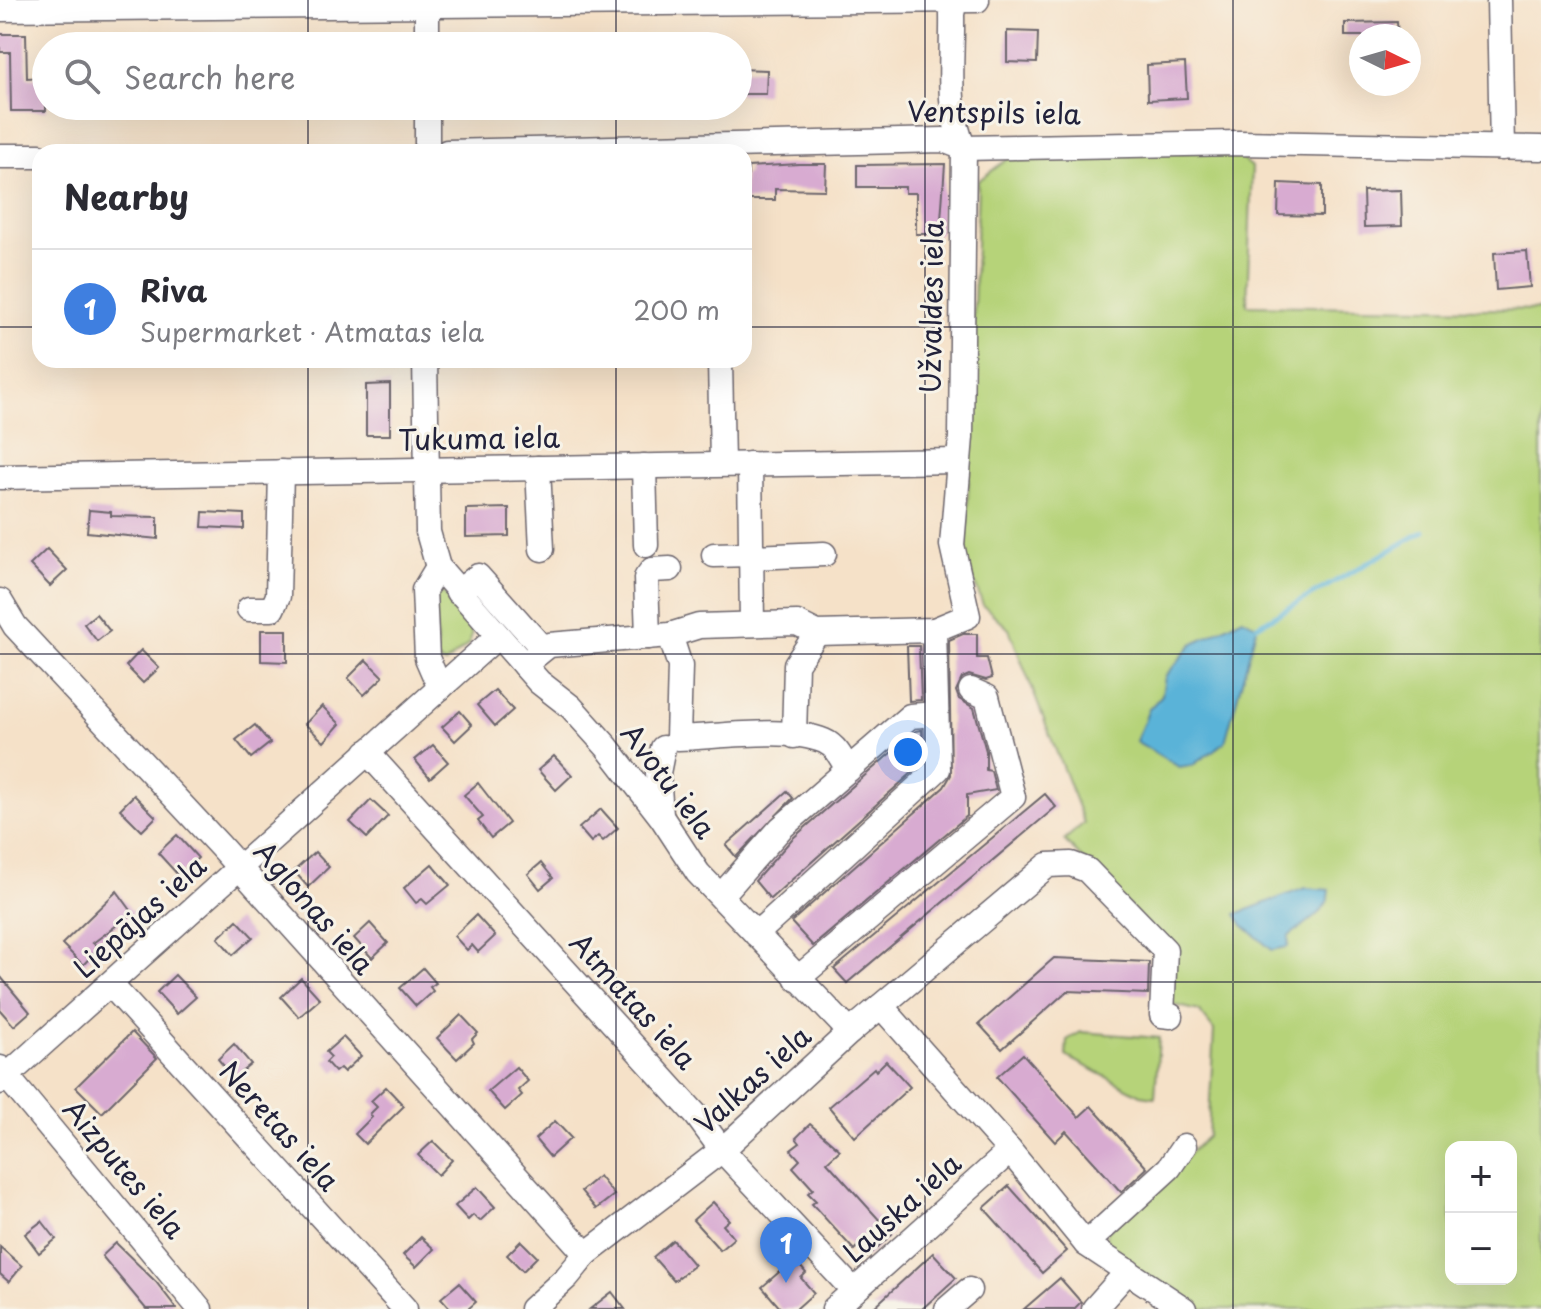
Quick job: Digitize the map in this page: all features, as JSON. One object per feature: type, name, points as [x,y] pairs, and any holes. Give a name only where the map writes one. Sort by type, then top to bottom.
[{"type":"street","name":"Užvaldes iela","points":[[934,630],[968,616],[952,545],[958,461],[964,148],[954,125],[952,103],[952,14],[955,0]]},
{"type":"street","points":[[0,9],[977,0]]},
{"type":"street","points":[[1499,0],[1502,148]]},
{"type":"street","points":[[427,3],[427,32]]},
{"type":"street","points":[[427,120],[427,144]]},
{"type":"street","name":"Ventspils iela","points":[[752,145],[943,140],[964,148],[1239,143],[1541,148]]},
{"type":"street","points":[[0,156],[32,156]]},
{"type":"street","name":"Avotu iela","points":[[425,368],[428,532],[438,567],[498,636],[534,657],[662,818],[698,873],[850,1032]]},
{"type":"street","points":[[720,368],[722,464]]},
{"type":"street","name":"Tukuma iela","points":[[0,477],[958,461]]},
{"type":"street","points":[[750,464],[752,624]]},
{"type":"street","points":[[644,466],[646,545]]},
{"type":"street","points":[[538,468],[542,549]]},
{"type":"street","points":[[249,609],[272,609],[278,596],[281,472]]},
{"type":"street","points":[[714,555],[824,554]]},
{"type":"street","points":[[438,567],[424,590],[427,658],[440,688]]},
{"type":"street","points":[[670,569],[652,570],[646,578],[659,636],[680,666]]},
{"type":"street","points":[[458,592],[478,576],[534,657],[549,645],[659,636],[711,625],[797,623],[817,633],[934,630],[938,769],[756,934]]},
{"type":"street","name":"Aglonas iela","points":[[0,601],[15,626],[239,868],[586,1254]]},
{"type":"street","points":[[662,818],[658,773],[670,743],[680,666],[711,625]]},
{"type":"street","points":[[794,736],[796,664],[817,633]]},
{"type":"street","name":"Liepājas iela","points":[[2,1075],[110,984],[498,636]]},
{"type":"street","points":[[797,979],[1013,797],[987,697],[971,690]]},
{"type":"street","points":[[721,896],[781,828],[910,716],[936,714]]},
{"type":"street","points":[[613,755],[642,757],[670,743],[794,736],[824,741],[836,750],[848,770]]},
{"type":"street","name":"Atmatas iela","points":[[367,752],[697,1116],[722,1150],[854,1291]]},
{"type":"street","name":"Valkas iela","points":[[532,1309],[567,1277],[586,1254],[722,1150],[850,1032],[1048,865],[1071,864],[1087,870],[1165,950],[1162,1015],[1171,1016]]},
{"type":"street","name":"Neretas iela","points":[[110,984],[405,1309]]},
{"type":"street","points":[[881,1006],[1010,1151],[1086,1244],[1184,1309]]},
{"type":"street","name":"Aizputes iela","points":[[2,1075],[200,1309]]},
{"type":"street","points":[[1086,1244],[1169,1168],[1184,1146]]},
{"type":"street","name":"Lauska iela","points":[[834,1309],[1010,1151]]},
{"type":"street","points":[[1094,1309],[1128,1271]]},
{"type":"street","points":[[947,1309],[969,1290]]},
{"type":"green space","points":[[1232,151],[1252,167],[1247,305],[1541,310],[1541,1309],[1194,1309],[1104,1248],[1108,1230],[1208,1136],[1214,1030],[1199,1011],[1171,1004],[1173,951],[1064,840],[1084,823],[1009,629],[983,605],[966,560],[978,181],[1013,155]]},
{"type":"green space","points":[[438,589],[463,613],[471,628],[469,644],[445,664],[437,660],[435,590]]},
{"type":"green space","points":[[1081,1032],[1159,1038],[1155,1097],[1141,1095],[1066,1056],[1067,1040]]},
{"type":"water","points":[[1243,618],[1257,626],[1225,742],[1193,765],[1179,767],[1136,741],[1149,709],[1162,695],[1165,677],[1192,644]]},
{"type":"water","points":[[1305,888],[1330,890],[1329,898],[1315,917],[1289,936],[1288,947],[1272,950],[1243,925],[1236,914]]},
{"type":"building","points":[[1345,23],[1397,24],[1349,24],[1349,36],[1345,36]]},
{"type":"building","points":[[1007,31],[1038,32],[1037,63],[1007,62]]},
{"type":"building","points":[[0,34],[26,34],[27,78],[32,78],[32,111],[11,111],[10,52],[0,52]]},
{"type":"building","points":[[1185,63],[1187,98],[1148,100],[1147,65]]},
{"type":"building","points":[[752,69],[767,70],[766,94],[752,94]]},
{"type":"building","points":[[826,164],[825,190],[775,189],[775,200],[752,200],[752,167]]},
{"type":"building","points":[[945,164],[940,234],[916,234],[916,193],[905,193],[905,187],[857,187],[857,165]]},
{"type":"building","points":[[1279,183],[1322,185],[1322,216],[1278,215]]},
{"type":"building","points":[[1401,190],[1402,226],[1364,227],[1363,191]]},
{"type":"building","points":[[1527,251],[1530,287],[1496,290],[1494,253]]},
{"type":"building","points":[[390,384],[390,435],[366,435],[366,385]]},
{"type":"building","points":[[509,508],[509,536],[466,537],[466,509]]},
{"type":"building","points":[[89,510],[111,512],[111,516],[158,517],[158,539],[87,532]]},
{"type":"building","points":[[203,512],[244,514],[244,529],[202,527]]},
{"type":"building","points":[[47,549],[67,570],[50,586],[30,565]]},
{"type":"building","points":[[96,614],[110,631],[97,641],[84,624]]},
{"type":"building","points":[[261,630],[287,630],[287,662],[261,661]]},
{"type":"building","points":[[963,634],[977,634],[977,658],[987,658],[992,678],[986,680],[969,675],[962,678],[956,691],[959,699],[974,708],[986,751],[986,770],[991,771],[996,790],[967,795],[967,816],[813,946],[791,922],[944,787],[951,775],[949,640]]},
{"type":"building","points":[[907,646],[919,646],[921,700],[909,701]]},
{"type":"building","points":[[141,650],[159,668],[143,683],[126,666]]},
{"type":"building","points":[[366,660],[383,677],[364,695],[348,678]]},
{"type":"building","points":[[495,690],[513,710],[495,726],[477,705]]},
{"type":"building","points":[[322,706],[340,724],[324,742],[305,724]]},
{"type":"building","points":[[460,711],[472,725],[455,741],[442,727]]},
{"type":"building","points":[[255,725],[270,743],[251,758],[236,740]]},
{"type":"building","points":[[922,730],[923,763],[770,899],[755,881],[792,839],[916,731]]},
{"type":"building","points":[[433,745],[448,762],[430,778],[415,760]]},
{"type":"building","points":[[554,756],[572,775],[556,790],[538,770]]},
{"type":"building","points":[[478,783],[509,823],[491,838],[478,821],[483,817],[464,795]]},
{"type":"building","points":[[787,791],[793,798],[736,857],[726,845]]},
{"type":"building","points":[[1045,794],[1056,807],[847,983],[834,969]]},
{"type":"building","points":[[134,795],[156,817],[142,831],[120,809]]},
{"type":"building","points":[[371,800],[388,816],[367,838],[350,822]]},
{"type":"building","points":[[601,809],[618,828],[603,841],[598,836],[591,842],[579,828]]},
{"type":"building","points":[[177,835],[198,858],[179,876],[158,853]]},
{"type":"building","points":[[315,852],[329,867],[308,887],[294,871]]},
{"type":"building","points":[[541,863],[553,878],[540,889],[528,874]]},
{"type":"building","points":[[432,864],[450,885],[427,904],[422,899],[416,903],[404,888]]},
{"type":"building","points":[[117,891],[133,913],[93,943],[99,948],[83,965],[62,944]]},
{"type":"building","points":[[476,915],[495,936],[478,952],[472,945],[467,950],[454,936]]},
{"type":"building","points":[[237,920],[253,937],[233,955],[218,938]]},
{"type":"building","points":[[370,923],[388,943],[372,958],[354,938]]},
{"type":"building","points":[[1054,958],[1149,962],[1148,994],[1067,991],[1002,1049],[979,1024]]},
{"type":"building","points":[[423,968],[436,983],[430,987],[433,991],[416,1006],[400,988]]},
{"type":"building","points":[[175,975],[196,997],[177,1014],[157,992]]},
{"type":"building","points":[[0,976],[30,1012],[14,1026],[0,1010]]},
{"type":"building","points":[[301,978],[320,999],[299,1017],[281,997]]},
{"type":"building","points":[[461,1015],[478,1033],[472,1039],[474,1043],[457,1059],[437,1038]]},
{"type":"building","points":[[132,1032],[157,1058],[102,1113],[76,1087]]},
{"type":"building","points":[[343,1037],[361,1056],[344,1072],[340,1068],[335,1072],[326,1062],[331,1057],[326,1052]]},
{"type":"building","points":[[234,1044],[251,1064],[234,1078],[218,1059]]},
{"type":"building","points":[[1023,1054],[1079,1117],[1091,1106],[1147,1168],[1121,1192],[1066,1131],[1055,1142],[997,1077]]},
{"type":"building","points":[[886,1061],[910,1087],[855,1137],[829,1107]]},
{"type":"building","points":[[516,1067],[528,1081],[518,1090],[522,1095],[505,1110],[488,1091]]},
{"type":"building","points":[[386,1087],[404,1106],[365,1144],[355,1134],[372,1117],[370,1114],[377,1107],[371,1101]]},
{"type":"building","points":[[555,1121],[571,1138],[550,1157],[535,1139]]},
{"type":"building","points":[[810,1124],[840,1150],[827,1162],[892,1234],[867,1257],[857,1247],[854,1250],[812,1204],[816,1201],[808,1193],[813,1189],[793,1167],[800,1160],[791,1150],[800,1143],[796,1138]]},
{"type":"building","points":[[433,1141],[452,1160],[438,1175],[418,1155]]},
{"type":"building","points":[[599,1176],[614,1195],[596,1209],[581,1191]]},
{"type":"building","points":[[1009,1186],[1067,1251],[1042,1273],[984,1208]]},
{"type":"building","points":[[477,1187],[495,1207],[480,1221],[473,1215],[468,1220],[455,1206]]},
{"type":"building","points":[[713,1202],[729,1220],[723,1225],[734,1238],[720,1250],[693,1220]]},
{"type":"building","points":[[42,1221],[56,1239],[39,1253],[25,1234]]},
{"type":"building","points":[[421,1237],[434,1249],[416,1267],[403,1255]]},
{"type":"building","points":[[673,1240],[694,1265],[674,1281],[653,1257]]},
{"type":"building","points":[[521,1241],[537,1257],[523,1271],[507,1255]]},
{"type":"building","points":[[116,1243],[156,1282],[177,1309],[146,1309],[102,1256]]},
{"type":"building","points":[[0,1247],[22,1266],[9,1282],[0,1274]]},
{"type":"building","points":[[933,1253],[956,1278],[922,1309],[872,1309]]},
{"type":"building","points":[[794,1259],[806,1273],[801,1278],[814,1293],[796,1309],[781,1309],[762,1287]]},
{"type":"building","points":[[1060,1278],[1081,1302],[1074,1309],[1024,1309]]},
{"type":"building","points":[[459,1283],[476,1302],[468,1309],[451,1309],[441,1298]]},
{"type":"building","points":[[612,1292],[625,1309],[590,1309]]},
{"type":"waterway","points":[[1257,626],[1424,531]]},
{"type":"place","name":"Riva","points":[[786,1283]]}]
